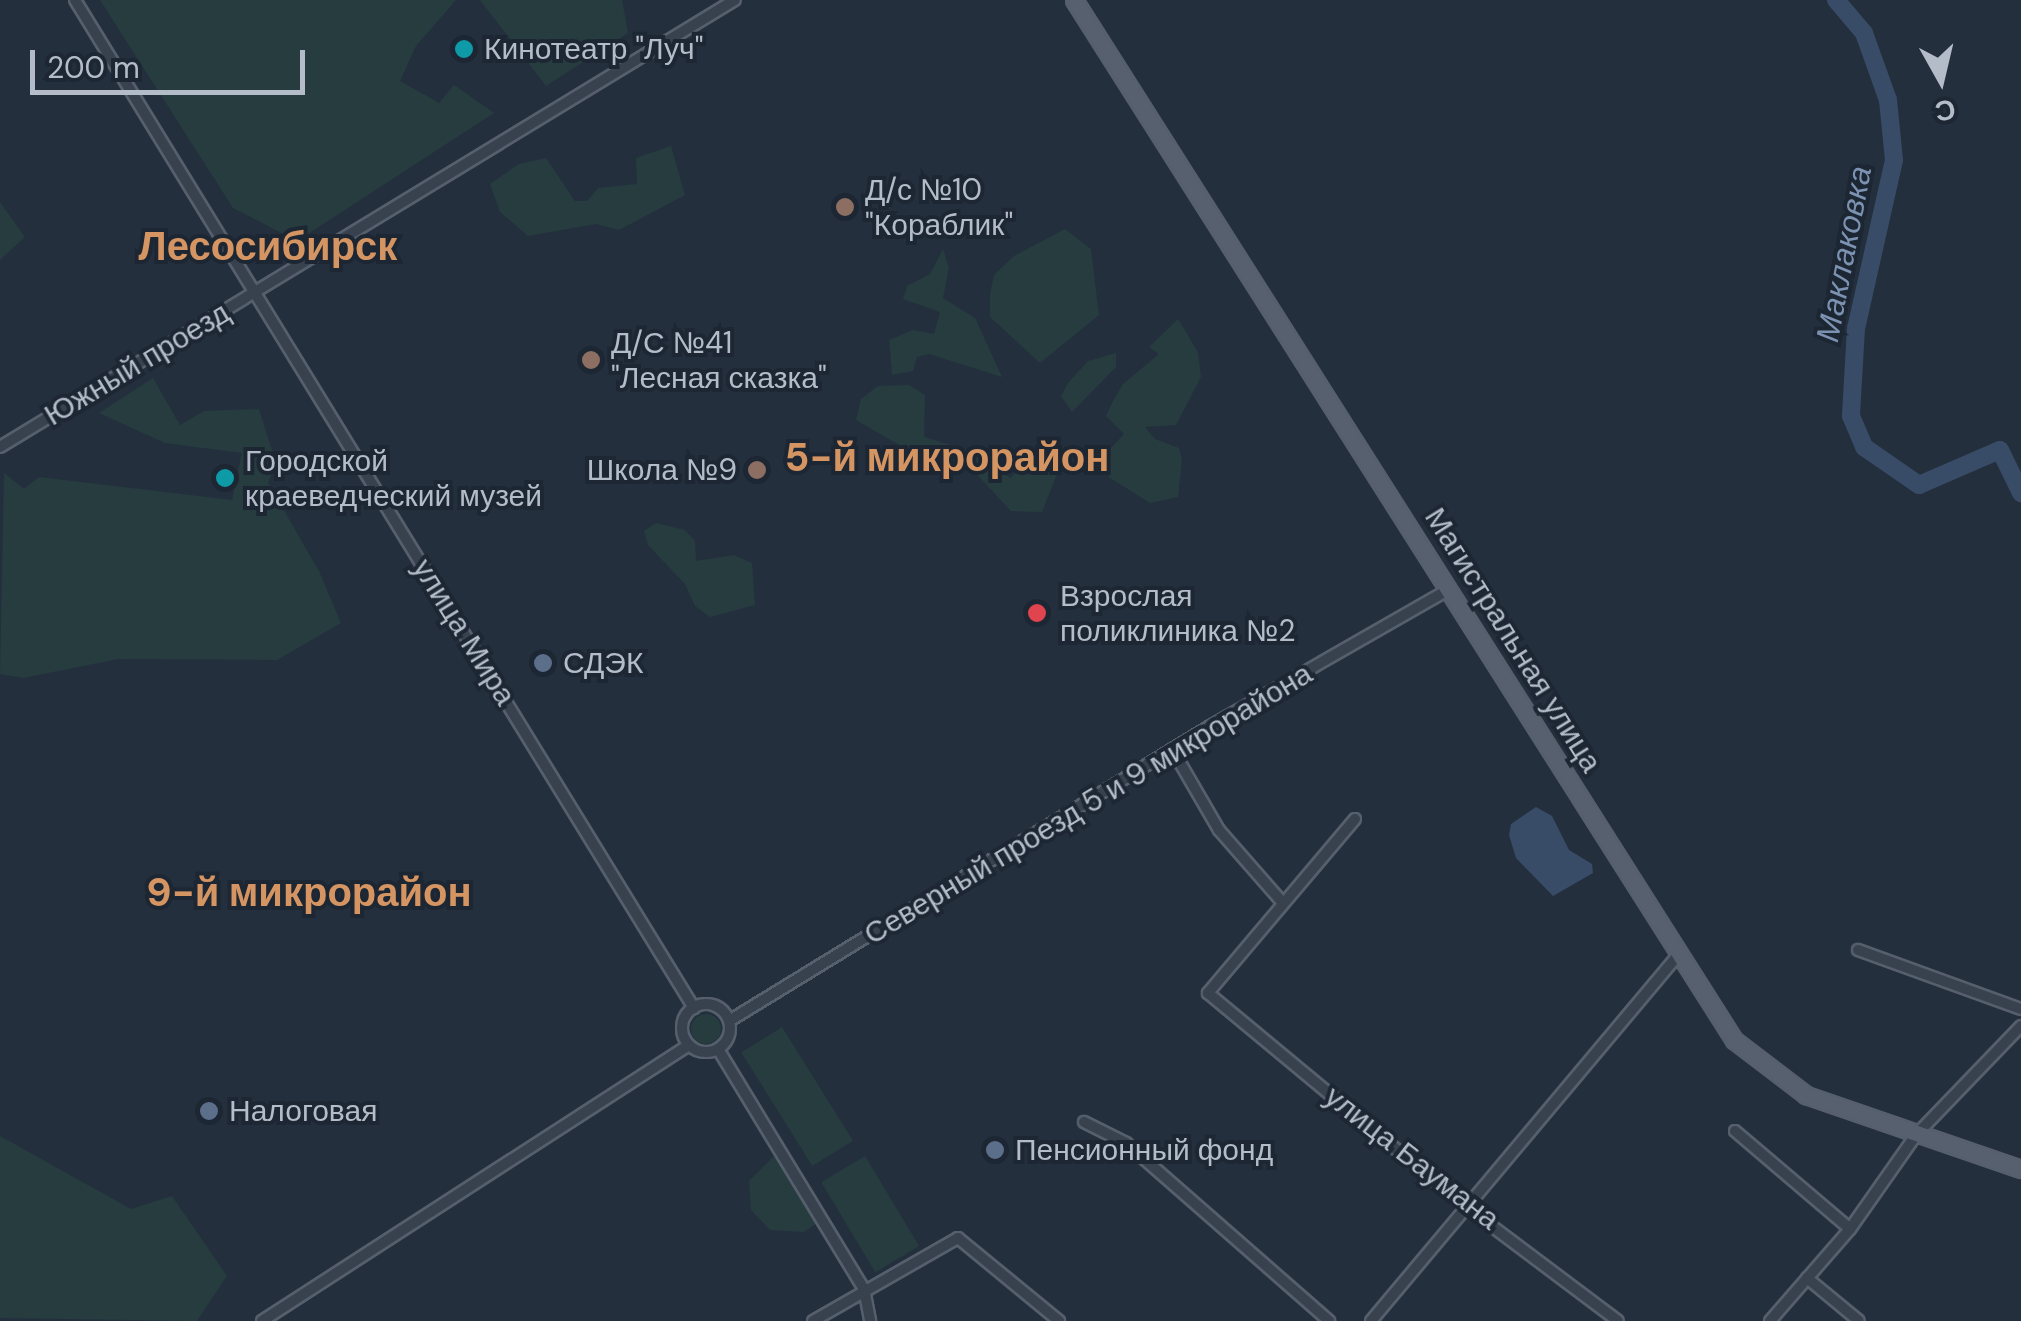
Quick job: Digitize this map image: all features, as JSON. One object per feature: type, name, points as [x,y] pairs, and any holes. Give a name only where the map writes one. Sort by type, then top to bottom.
[{"type":"main road","name":"Магистральная улица","points":[[1074,0],[1677,956],[1734,1040],[1781,1081],[1916,1135],[2021,1170]]},
{"type":"street","name":"улица Мира","points":[[75,0],[694,1008]]},
{"type":"street","name":"Южный проезд","points":[[0,447],[715,5],[735,0]]},
{"type":"street","name":"Северный проезд 5 и 9 микрорайона","points":[[728,1021],[1172,749],[1448,590]]},
{"type":"street","points":[[1172,749],[1219,830],[1283,903],[1355,819]]},
{"type":"street","name":"улица Баумана","points":[[1283,903],[1208,992],[1466,1206],[1618,1321]]},
{"type":"street","points":[[1858,950],[2021,1008]]},
{"type":"street","points":[[1371,1321],[1677,956]]},
{"type":"street","points":[[689,1045],[683,1023],[694,1008],[714,1006],[728,1021],[728,1037],[718,1049]]},
{"type":"street","points":[[1770,1321],[1850,1229],[1916,1135],[2021,1026]]},
{"type":"street","points":[[262,1321],[689,1045],[718,1049]]},
{"type":"street","points":[[718,1049],[864,1290],[870,1321]]},
{"type":"street","points":[[1084,1122],[1126,1143],[1329,1321]]},
{"type":"street","points":[[1736,1131],[1850,1229]]},
{"type":"street","points":[[813,1321],[958,1238],[1059,1321]]},
{"type":"street","points":[[1808,1278],[1859,1321]]},
{"type":"green space","points":[[100,0],[456,0],[416,46],[400,81],[439,103],[454,85],[494,113],[297,241],[233,208]]},
{"type":"green space","points":[[480,0],[622,0],[628,33],[546,86]]},
{"type":"green space","points":[[671,146],[685,195],[619,230],[596,224],[528,236],[500,212],[490,184],[519,164],[546,158],[575,201],[587,201],[598,188],[637,184],[636,158]]},
{"type":"green space","points":[[0,202],[25,237],[0,260]]},
{"type":"green space","points":[[1065,229],[1091,249],[1099,315],[1040,363],[990,317],[990,294],[994,275],[1014,256]]},
{"type":"green space","points":[[943,249],[949,268],[943,298],[975,318],[1002,377],[929,354],[917,357],[913,371],[892,375],[889,340],[913,330],[934,334],[940,312],[903,299],[907,286],[930,274]]},
{"type":"green space","points":[[1178,319],[1198,352],[1201,377],[1176,425],[1145,427],[1155,439],[1179,448],[1182,460],[1178,497],[1150,503],[1110,478],[1099,461],[1124,434],[1106,416],[1112,403],[1123,384],[1159,354],[1149,347]]},
{"type":"green space","points":[[1116,353],[1116,367],[1072,412],[1061,396],[1068,383],[1088,361]]},
{"type":"green space","points":[[153,378],[180,425],[204,411],[259,409],[276,463],[268,483],[319,571],[341,623],[277,660],[118,659],[23,678],[0,674],[4,473],[24,489],[39,477],[232,500],[242,453],[165,443],[99,413]]},
{"type":"green space","points":[[909,385],[925,395],[924,437],[974,452],[1010,478],[1048,442],[1059,469],[1042,512],[1011,511],[955,451],[913,453],[856,420],[861,399],[878,386]]},
{"type":"green space","points":[[656,523],[685,530],[695,541],[696,561],[734,555],[752,563],[755,605],[710,617],[695,606],[685,584],[648,545],[644,531]]},
{"type":"green space","points":[[706,1014],[720,1023],[721,1029],[712,1043],[706,1044],[692,1035],[691,1029],[700,1015]]},
{"type":"green space","points":[[782,1027],[853,1141],[812,1166],[741,1052]]},
{"type":"green space","points":[[0,1136],[131,1209],[172,1196],[227,1276],[197,1321],[0,1318]]},
{"type":"green space","points":[[774,1156],[816,1224],[804,1232],[770,1230],[751,1210],[749,1181]]},
{"type":"green space","points":[[865,1156],[919,1246],[875,1272],[821,1182]]},
{"type":"water","points":[[1536,807],[1552,816],[1569,850],[1592,864],[1593,873],[1553,896],[1516,858],[1509,835],[1511,824]]},
{"type":"waterway","name":"Маклаковка","points":[[1836,0],[1864,33],[1888,100],[1894,160],[1856,328],[1851,416],[1864,447],[1919,485],[2000,450],[2021,493]]},
{"type":"place","name":"Кинотеатр \"Луч\"","points":[[464,49]]},
{"type":"place","name":"Д/с №10 \"Кораблик\"","points":[[845,207]]},
{"type":"place","name":"Д/С №41 \"Лесная сказка\"","points":[[591,360]]},
{"type":"place","name":"Школа №9","points":[[757,470]]},
{"type":"place","name":"Городской краеведческий музей","points":[[225,478]]},
{"type":"place","name":"Взрослая поликлиника №2","points":[[1037,613]]},
{"type":"place","name":"СДЭК","points":[[543,663]]},
{"type":"place","name":"Налоговая","points":[[209,1111]]},
{"type":"place","name":"Пенсионный фонд","points":[[995,1150]]},
{"type":"district","name":"Лесосибирск","points":[[268,246]]},
{"type":"district","name":"5-й микрорайон","points":[[947,457]]},
{"type":"district","name":"9-й микрорайон","points":[[309,892]]}]
